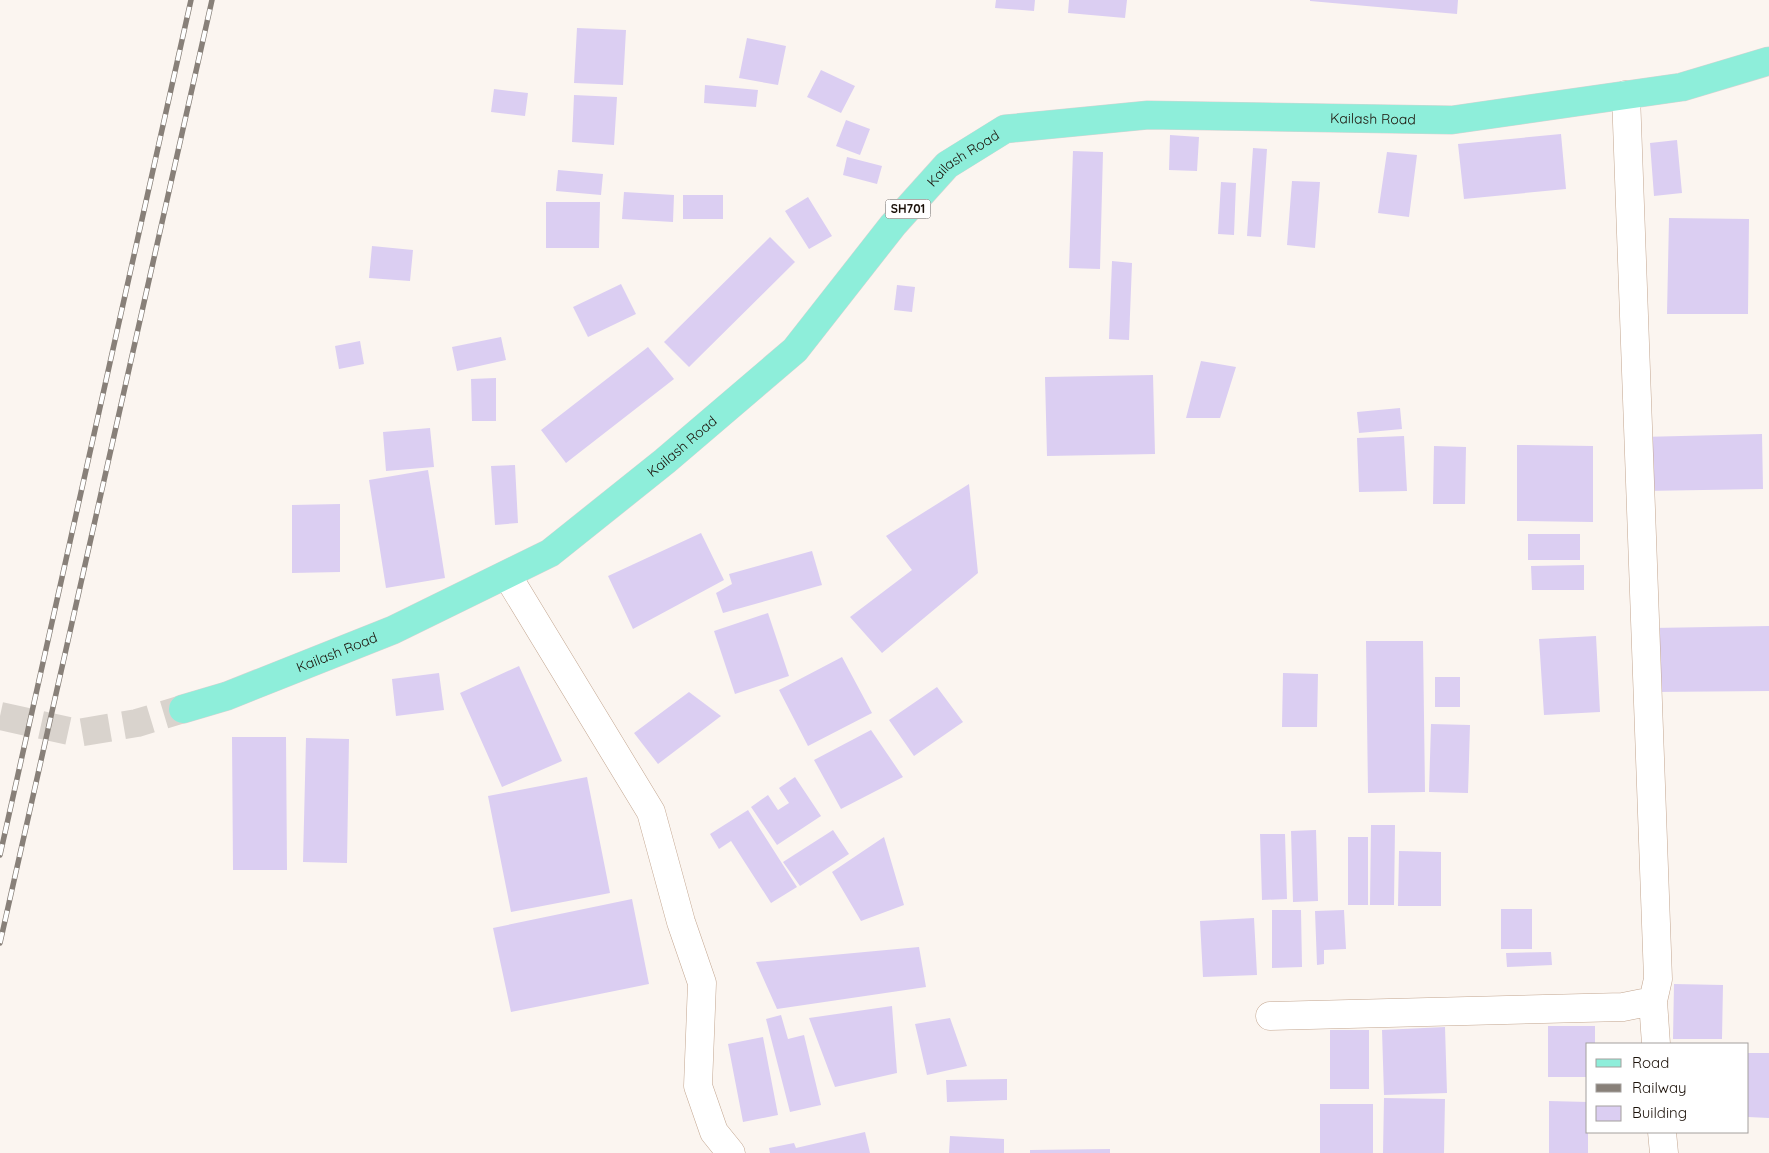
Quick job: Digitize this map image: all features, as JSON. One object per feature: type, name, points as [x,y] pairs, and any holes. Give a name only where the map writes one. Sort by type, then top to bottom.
[{"type":"main road","name":"Kailash Road","points":[[183,709],[226,696],[393,630],[550,553],[665,461],[795,350],[893,225],[947,165],[1005,129],[1148,115],[1452,120],[1682,87],[1769,60]]},
{"type":"street","points":[[1626,95],[1658,979],[1652,1001],[1656,1043]]},
{"type":"street","points":[[507,575],[651,812],[681,922],[702,983],[698,1086],[714,1132],[730,1153]]},
{"type":"street","points":[[1270,1016],[1623,1007],[1652,1001]]},
{"type":"street","points":[[1662,1133],[1664,1153]]},
{"type":"building","points":[[996,0],[1035,0],[1034,11],[995,8]]},
{"type":"building","points":[[1069,0],[1127,0],[1125,18],[1068,13]]},
{"type":"building","points":[[1310,0],[1458,0],[1457,14]]},
{"type":"building","points":[[577,28],[626,30],[623,85],[574,83]]},
{"type":"building","points":[[747,38],[786,46],[778,85],[739,78]]},
{"type":"building","points":[[821,70],[855,86],[841,113],[807,97]]},
{"type":"building","points":[[705,85],[758,90],[756,107],[704,103]]},
{"type":"building","points":[[494,89],[528,93],[525,116],[491,112]]},
{"type":"building","points":[[574,95],[617,97],[614,145],[572,142]]},
{"type":"building","points":[[846,120],[870,129],[860,155],[836,146]]},
{"type":"building","points":[[1561,134],[1566,189],[1464,199],[1458,144]]},
{"type":"building","points":[[1170,135],[1199,137],[1197,171],[1169,170]]},
{"type":"building","points":[[1677,140],[1682,193],[1654,196],[1650,143]]},
{"type":"building","points":[[1253,148],[1267,149],[1261,237],[1247,236]]},
{"type":"building","points":[[1073,151],[1103,152],[1100,269],[1069,268]]},
{"type":"building","points":[[1387,152],[1417,155],[1409,217],[1378,213]]},
{"type":"building","points":[[847,157],[882,166],[877,184],[843,175]]},
{"type":"building","points":[[558,170],[603,174],[601,195],[556,191]]},
{"type":"building","points":[[1292,181],[1320,182],[1315,248],[1287,245]]},
{"type":"building","points":[[1221,182],[1236,183],[1234,235],[1218,234]]},
{"type":"building","points":[[624,192],[674,195],[673,222],[622,219]]},
{"type":"building","points":[[683,195],[723,195],[723,219],[683,219]]},
{"type":"building","points":[[808,197],[832,236],[809,249],[785,211]]},
{"type":"building","points":[[546,202],[600,202],[599,248],[546,248]]},
{"type":"building","points":[[1669,218],[1749,219],[1748,314],[1667,314]]},
{"type":"building","points":[[770,237],[795,262],[689,367],[664,342]]},
{"type":"building","points":[[372,246],[413,250],[410,281],[369,278]]},
{"type":"building","points":[[1112,261],[1132,263],[1129,340],[1109,339]]},
{"type":"building","points":[[621,284],[636,314],[588,337],[573,307]]},
{"type":"building","points":[[897,285],[915,287],[912,312],[894,310]]},
{"type":"building","points":[[501,337],[506,360],[457,371],[452,347]]},
{"type":"building","points":[[360,341],[364,364],[339,369],[335,346]]},
{"type":"building","points":[[648,347],[674,379],[566,463],[541,430]]},
{"type":"building","points":[[1201,361],[1236,367],[1220,418],[1186,418]]},
{"type":"building","points":[[1153,375],[1155,454],[1047,456],[1045,377]]},
{"type":"building","points":[[496,378],[496,421],[472,421],[471,379]]},
{"type":"building","points":[[1400,408],[1402,429],[1359,433],[1357,412]]},
{"type":"building","points":[[430,428],[434,467],[386,471],[383,432]]},
{"type":"building","points":[[1762,434],[1763,489],[1643,491],[1641,437]]},
{"type":"building","points":[[1404,436],[1407,491],[1359,492],[1357,438]]},
{"type":"building","points":[[1517,445],[1593,446],[1593,522],[1517,521]]},
{"type":"building","points":[[1434,446],[1466,447],[1465,504],[1433,504]]},
{"type":"building","points":[[515,465],[518,523],[495,525],[491,466]]},
{"type":"building","points":[[428,470],[445,578],[386,588],[369,480]]},
{"type":"building","points":[[969,484],[978,573],[882,653],[850,617],[912,570],[886,536]]},
{"type":"building","points":[[340,504],[340,572],[292,573],[292,505]]},
{"type":"building","points":[[701,533],[724,580],[633,629],[608,576]]},
{"type":"building","points":[[1528,534],[1580,534],[1580,560],[1528,560]]},
{"type":"building","points":[[812,551],[822,585],[723,613],[716,593],[732,584],[729,574]]},
{"type":"building","points":[[1584,565],[1584,590],[1532,590],[1531,566]]},
{"type":"building","points":[[768,613],[789,676],[735,694],[714,631]]},
{"type":"building","points":[[1769,626],[1769,691],[1653,692],[1652,628]]},
{"type":"building","points":[[1596,636],[1600,712],[1544,715],[1539,639]]},
{"type":"building","points":[[1366,641],[1423,641],[1425,792],[1368,793]]},
{"type":"building","points":[[842,657],[872,713],[808,746],[779,690]]},
{"type":"building","points":[[519,666],[562,761],[502,787],[460,693]]},
{"type":"building","points":[[439,673],[444,710],[396,716],[392,679]]},
{"type":"building","points":[[1283,673],[1318,674],[1317,727],[1282,727]]},
{"type":"building","points":[[1435,677],[1460,677],[1460,707],[1435,707]]},
{"type":"building","points":[[937,687],[963,722],[914,756],[889,720]]},
{"type":"building","points":[[689,692],[721,716],[658,764],[634,733]]},
{"type":"building","points":[[1431,724],[1470,725],[1468,793],[1429,792]]},
{"type":"building","points":[[871,730],[903,777],[841,809],[814,760]]},
{"type":"building","points":[[232,737],[286,737],[287,870],[233,870]]},
{"type":"building","points":[[306,738],[349,739],[347,863],[303,862]]},
{"type":"building","points":[[587,777],[610,893],[511,912],[488,796]]},
{"type":"building","points":[[795,777],[821,816],[777,845],[751,807],[768,795],[778,810],[789,803],[779,788]]},
{"type":"building","points":[[748,810],[797,887],[771,903],[731,841],[719,849],[710,834]]},
{"type":"building","points":[[1371,825],[1395,825],[1394,905],[1370,905]]},
{"type":"building","points":[[833,830],[849,854],[800,886],[783,862]]},
{"type":"building","points":[[1316,830],[1318,901],[1293,902],[1291,831]]},
{"type":"building","points":[[1260,834],[1285,834],[1287,899],[1262,900]]},
{"type":"building","points":[[884,837],[904,905],[861,921],[832,872]]},
{"type":"building","points":[[1348,837],[1368,837],[1368,905],[1348,905]]},
{"type":"building","points":[[1399,851],[1441,852],[1441,906],[1398,906]]},
{"type":"building","points":[[632,899],[649,984],[511,1012],[493,928]]},
{"type":"building","points":[[1501,909],[1532,909],[1532,949],[1501,949]]},
{"type":"building","points":[[1272,910],[1301,910],[1302,967],[1272,968]]},
{"type":"building","points":[[1344,910],[1346,949],[1324,950],[1324,964],[1317,965],[1315,911]]},
{"type":"building","points":[[1254,918],[1257,975],[1203,977],[1200,921]]},
{"type":"building","points":[[919,947],[926,987],[777,1009],[756,962]]},
{"type":"building","points":[[1551,952],[1552,965],[1507,967],[1506,953]]},
{"type":"building","points":[[1674,984],[1723,985],[1722,1039],[1673,1039]]},
{"type":"building","points":[[892,1006],[897,1073],[835,1087],[809,1018]]},
{"type":"building","points":[[781,1015],[788,1039],[804,1035],[821,1105],[790,1112],[766,1019]]},
{"type":"building","points":[[950,1018],[967,1066],[927,1075],[915,1024]]},
{"type":"building","points":[[1548,1026],[1595,1026],[1595,1043],[1586,1043],[1586,1077],[1548,1077]]},
{"type":"building","points":[[1445,1027],[1447,1093],[1384,1095],[1382,1030]]},
{"type":"building","points":[[1330,1030],[1369,1030],[1369,1089],[1330,1089]]},
{"type":"building","points":[[763,1037],[778,1115],[743,1122],[728,1044]]},
{"type":"building","points":[[1749,1053],[1769,1053],[1769,1118],[1749,1117]]},
{"type":"building","points":[[1007,1079],[1007,1100],[947,1102],[946,1080]]},
{"type":"building","points":[[1384,1098],[1445,1099],[1444,1153],[1383,1153]]},
{"type":"building","points":[[1549,1101],[1586,1102],[1588,1153],[1549,1153]]},
{"type":"building","points":[[1320,1104],[1373,1104],[1373,1153],[1320,1153]]},
{"type":"building","points":[[865,1132],[870,1153],[770,1153],[769,1148],[794,1143],[796,1148]]},
{"type":"building","points":[[950,1136],[1004,1139],[1004,1153],[949,1153]]},
{"type":"building","points":[[1110,1149],[1110,1153],[1030,1153],[1030,1150]]},
{"type":"tunnel","points":[[0,716],[78,733],[137,723],[183,709]]},
{"type":"railway","points":[[0,855],[191,0]]},
{"type":"railway","points":[[0,943],[212,0]]}]
